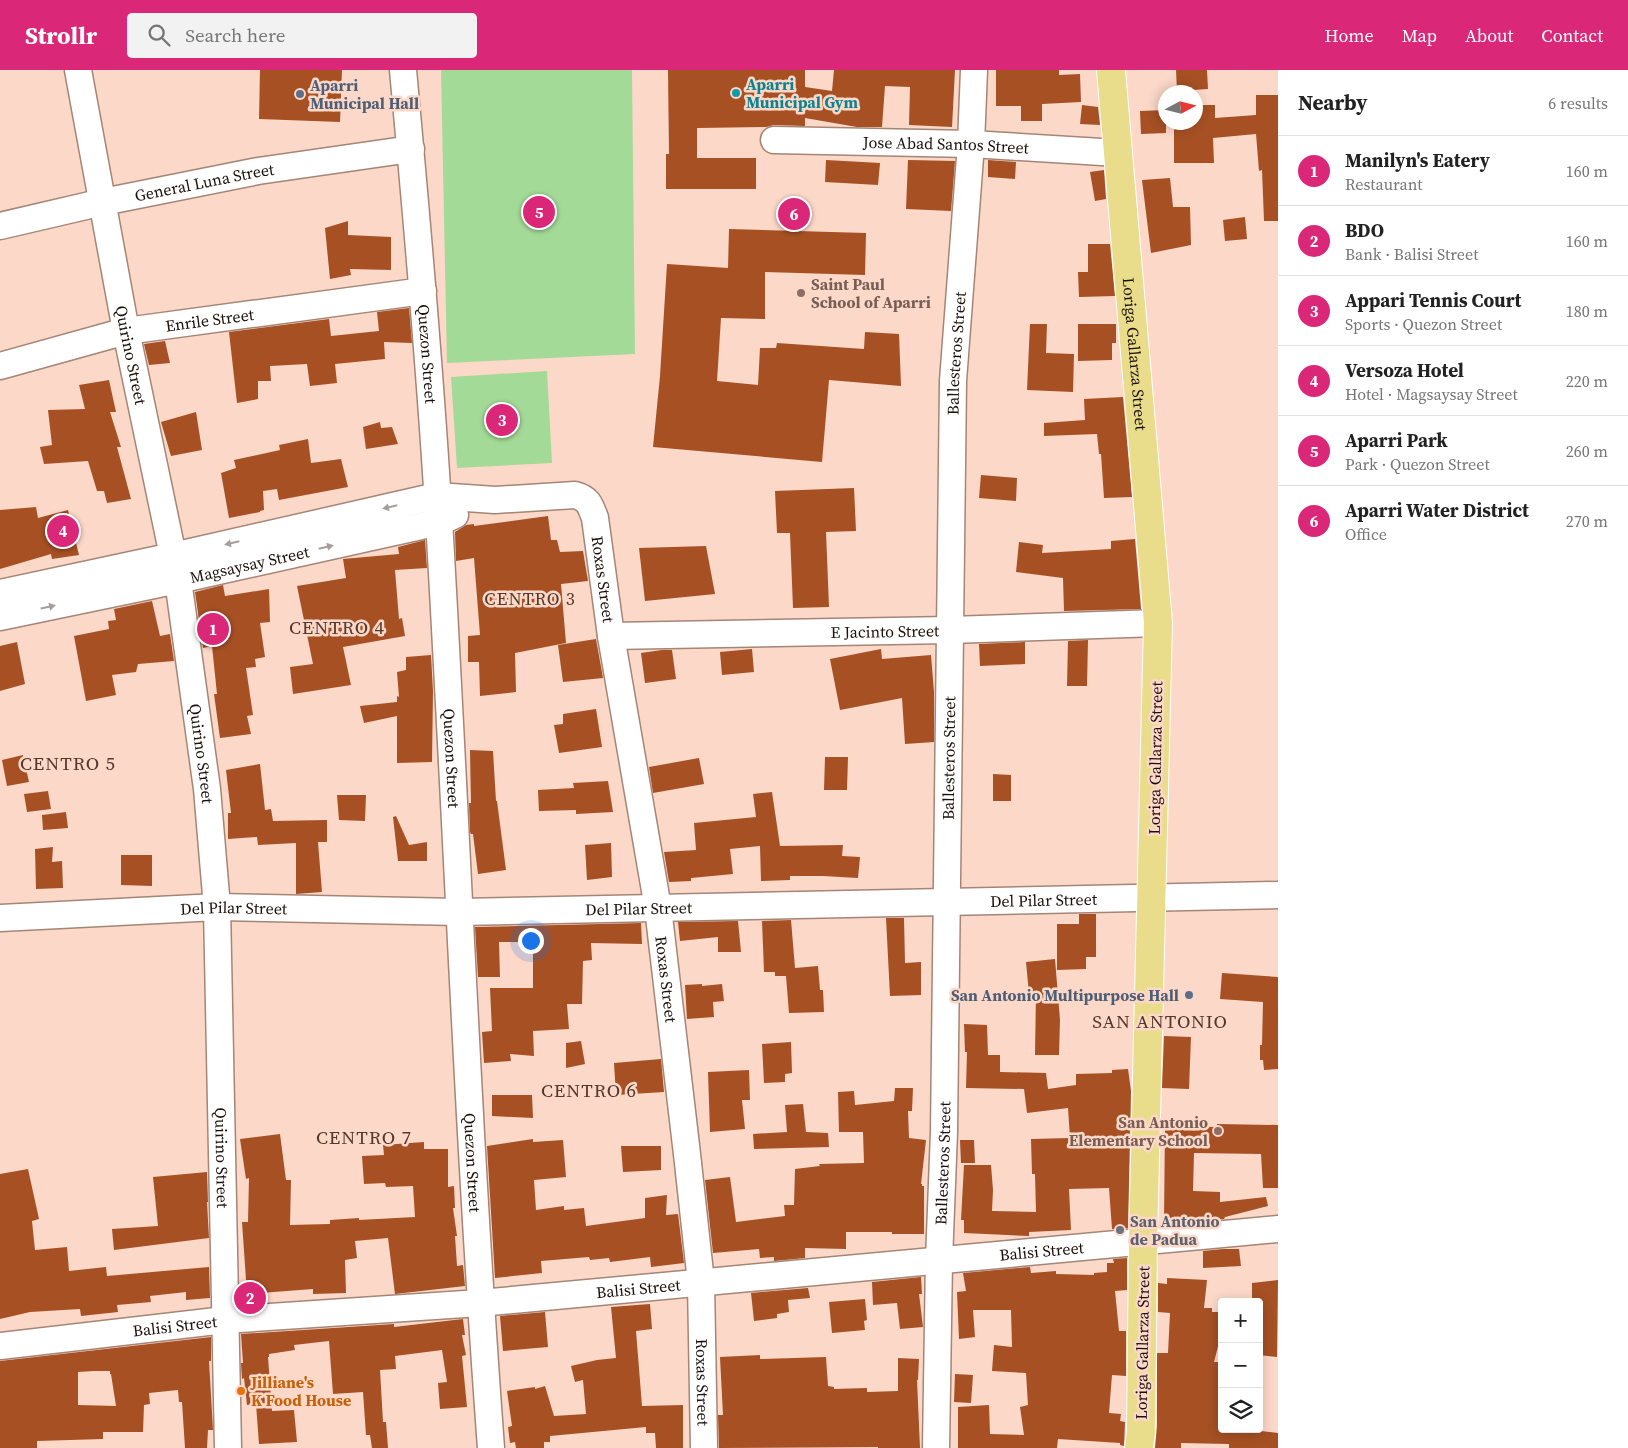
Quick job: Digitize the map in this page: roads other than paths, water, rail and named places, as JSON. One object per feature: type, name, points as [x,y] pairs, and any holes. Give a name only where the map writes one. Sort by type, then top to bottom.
[{"type":"main road","name":"Loriga Gallarza Street","points":[[1111,70],[1158,623],[1143,1242],[1141,1432],[1139,1448]]},
{"type":"street","name":"Quirino Street","points":[[78,70],[126,331],[176,568],[208,789],[217,907],[228,1448]]},
{"type":"street","name":"Quezon Street","points":[[404,70],[423,292],[439,522],[480,1303],[491,1448]]},
{"type":"street","name":"Ballesteros Street","points":[[936,1448],[939,1260],[944,1132],[953,381],[971,144],[974,70]]},
{"type":"street","name":"Jose Abad Santos Street","points":[[774,140],[971,144],[1118,153]]},
{"type":"street","name":"General Luna Street","points":[[0,226],[103,202],[258,171],[411,149]]},
{"type":"street","name":"Enrile Street","points":[[0,366],[126,331],[423,292]]},
{"type":"street","name":"Magsaysay Street","points":[[0,617],[437,496],[495,500],[575,495]]},
{"type":"street","name":"Roxas Street","points":[[575,495],[585,498],[591,506],[595,518],[612,636],[658,908],[701,1282],[704,1448]]},
{"type":"street","name":"Magsaysay Street","points":[[0,594],[176,568],[439,522],[495,500]]},
{"type":"street","name":"E Jacinto Street","points":[[612,636],[950,630],[1158,623]]},
{"type":"street","name":"Del Pilar Street","points":[[0,918],[217,907],[459,912],[1278,895]]},
{"type":"street","name":"Balisi Street","points":[[0,1346],[225,1320],[480,1303],[1278,1229]]},
{"type":"place","name":"Aparri Municipal Gym","points":[[736,93]]},
{"type":"place","name":"Aparri Municipal Hall","points":[[300,94]]},
{"type":"place","name":"Aparri Park","points":[[539,212]]},
{"type":"place","name":"Aparri Water District","points":[[794,214]]},
{"type":"place","name":"Saint Paul School of Aparri","points":[[801,293]]},
{"type":"place","name":"Appari Tennis Court","points":[[502,420]]},
{"type":"place","name":"Versoza Hotel","points":[[63,531]]},
{"type":"place","name":"Manilyn's Eatery","points":[[213,629]]},
{"type":"place","name":"San Antonio Multipurpose Hall","points":[[1189,995]]},
{"type":"place","name":"San Antonio Elementary School","points":[[1218,1131]]},
{"type":"place","name":"San Antonio de Padua","points":[[1120,1230]]},
{"type":"place","name":"BDO","points":[[250,1298]]},
{"type":"place","name":"Jilliane's K Food House","points":[[241,1391]]},
{"type":"district","name":"CENTRO 3","points":[[530,598]]},
{"type":"district","name":"CENTRO 4","points":[[337,627]]},
{"type":"district","name":"CENTRO 5","points":[[68,763]]},
{"type":"district","name":"SAN ANTONIO","points":[[1160,1021]]},
{"type":"district","name":"CENTRO 6","points":[[589,1090]]},
{"type":"district","name":"CENTRO 7","points":[[364,1137]]}]
